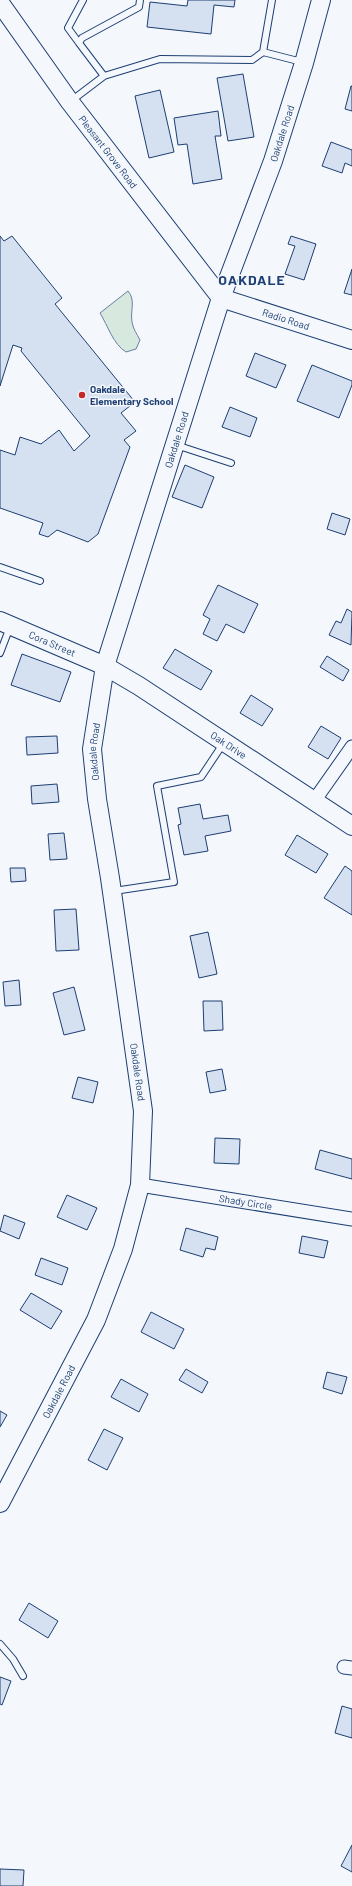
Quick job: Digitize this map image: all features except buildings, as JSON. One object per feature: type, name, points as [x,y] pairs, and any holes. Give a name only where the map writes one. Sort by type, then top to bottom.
[{"type":"main road","name":"Oakdale Road","points":[[0,1503],[96,1320],[123,1248],[140,1185],[143,1112],[112,892],[97,799],[92,748],[105,666],[221,298],[273,161],[304,63],[321,0]]},
{"type":"main road","name":"Pleasant Grove Road","points":[[0,3],[70,102],[221,298]]},
{"type":"main road","name":"Radio Road","points":[[221,298],[352,340]]},
{"type":"main road","name":"Cora Street","points":[[5,623],[105,666]]},
{"type":"main road","name":"Oak Drive","points":[[105,666],[352,826]]},
{"type":"street","points":[[314,801],[352,747]]},
{"type":"street","name":"Shady Circle","points":[[140,1185],[352,1219]]},
{"type":"lane","points":[[83,0],[68,28],[104,76]]},
{"type":"lane","points":[[78,43],[82,38],[139,7],[140,0]]},
{"type":"lane","points":[[70,102],[104,76],[160,59],[252,60],[263,52],[272,0]]},
{"type":"lane","points":[[263,52],[304,63]]},
{"type":"lane","points":[[175,444],[231,463]]},
{"type":"lane","points":[[0,566],[40,581]]},
{"type":"lane","points":[[0,653],[5,623]]},
{"type":"lane","points":[[112,892],[174,882],[157,786],[201,777],[224,742]]},
{"type":"lane","points":[[0,1644],[13,1659],[23,1676]]},
{"type":"shaded area","points":[[128,291],[132,298],[133,325],[140,340],[136,349],[126,352],[121,349],[114,340],[100,313]]},
{"type":"place","name":"Oakdale Elementary School","points":[[82,395]]},
{"type":"district","name":"OAKDALE","points":[[252,280]]}]
